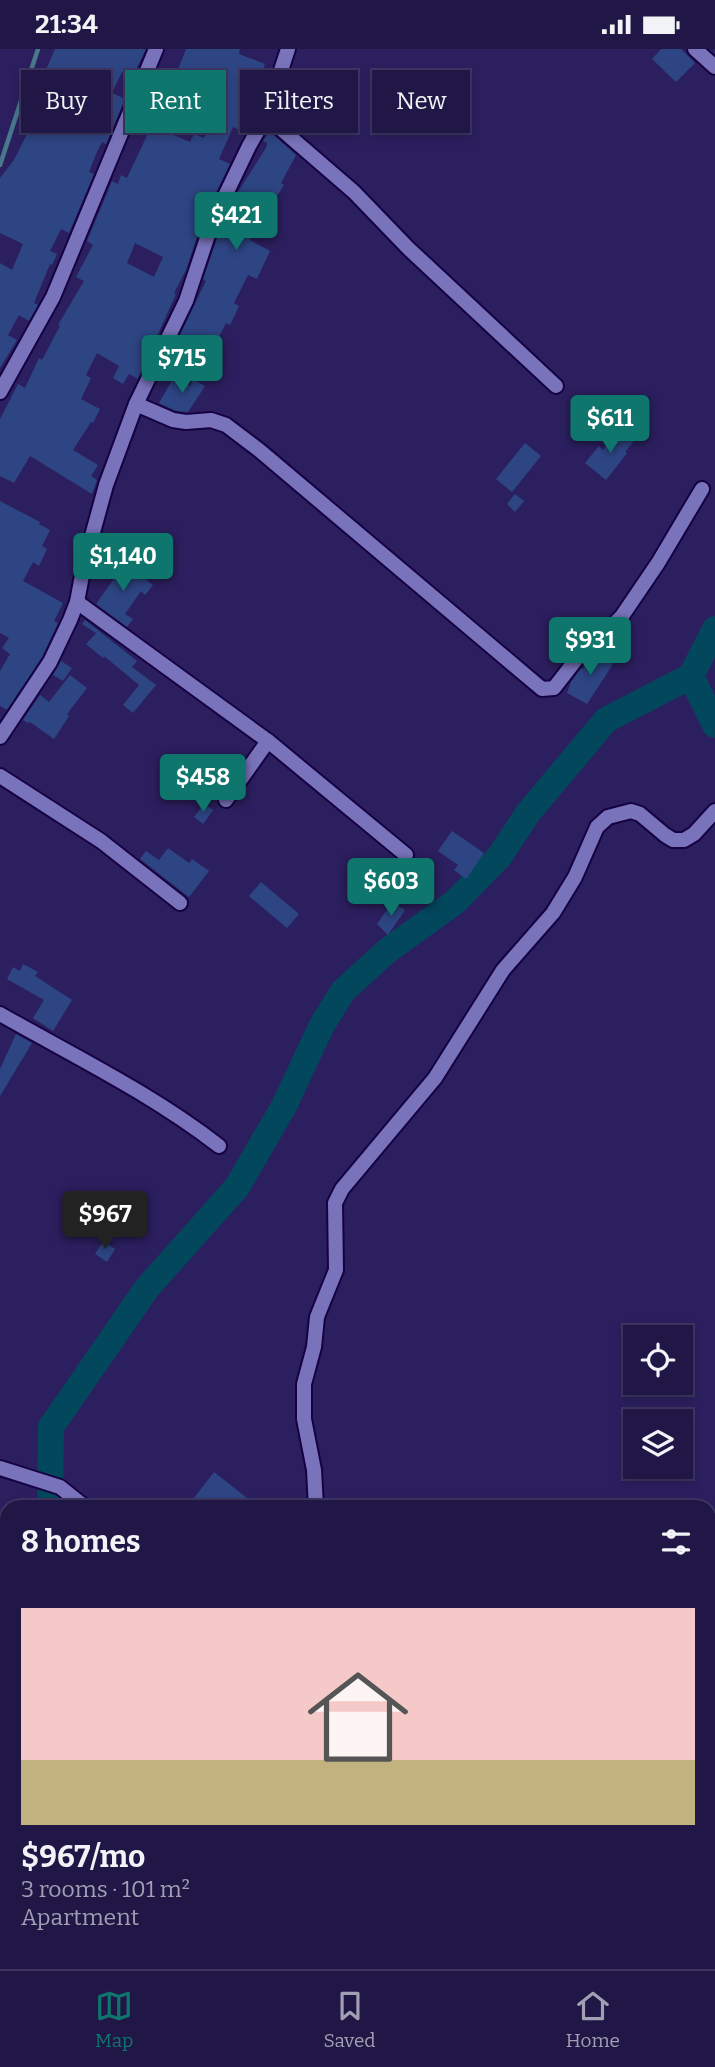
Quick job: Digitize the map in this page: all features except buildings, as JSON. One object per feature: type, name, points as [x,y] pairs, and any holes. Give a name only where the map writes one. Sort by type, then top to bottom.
[{"type":"street","points":[[0,392],[53,297],[156,49]]},
{"type":"street","points":[[281,70],[288,49]]},
{"type":"street","points":[[695,49],[715,67]]},
{"type":"street","points":[[0,737],[51,662],[77,603],[83,565],[106,485],[136,404],[186,301],[212,223],[256,133]]},
{"type":"street","points":[[286,133],[354,192],[408,248],[556,386]]},
{"type":"street","points":[[136,404],[173,420],[211,420],[235,432],[542,689],[548,690],[554,688],[589,643],[607,631],[622,616],[658,563],[702,489]]},
{"type":"street","points":[[77,603],[268,741],[406,855]]},
{"type":"street","points":[[226,800],[268,741]]},
{"type":"street","points":[[0,776],[101,841],[180,903]]},
{"type":"street","points":[[316,1500],[314,1470],[304,1419],[304,1384],[314,1347],[317,1317],[336,1269],[338,1253],[334,1231],[335,1203],[342,1189],[435,1078],[503,970],[553,913],[575,877],[597,827],[608,817],[631,811],[640,814],[673,840],[684,840],[694,834],[715,811]]},
{"type":"street","points":[[0,1014],[133,1089],[219,1146]]},
{"type":"street","points":[[0,1468],[60,1487],[76,1500]]},
{"type":"waterway","points":[[0,165],[38,49]]},
{"type":"waterway","points":[[715,629],[691,676],[715,725]]},
{"type":"waterway","points":[[50,1500],[51,1427],[147,1288],[237,1187],[284,1106],[322,1025],[343,991],[387,951],[455,902],[499,857],[528,813],[606,720],[691,676]]}]
